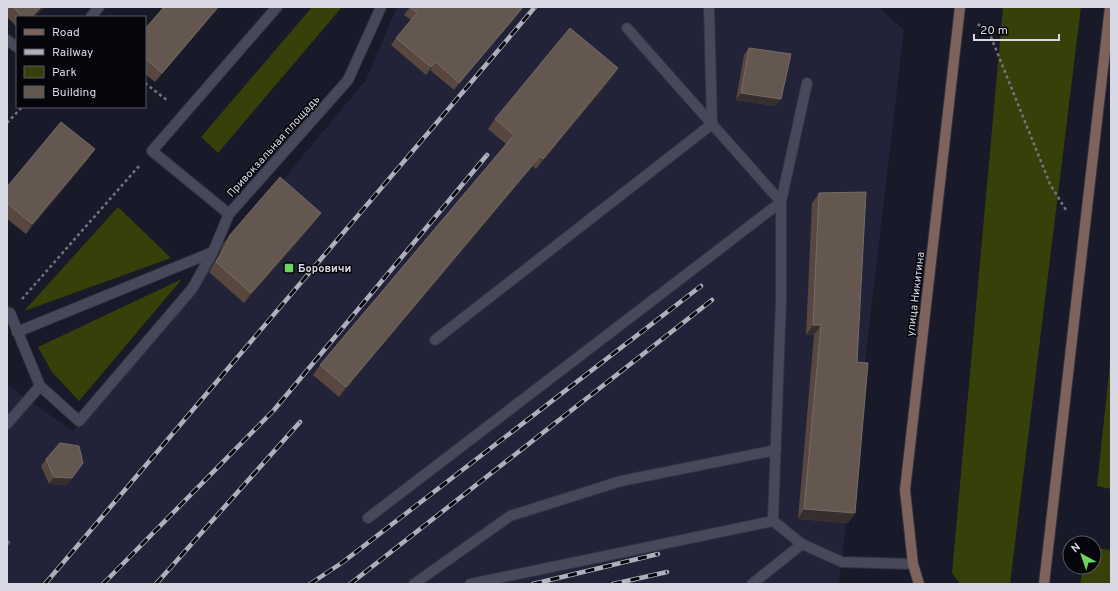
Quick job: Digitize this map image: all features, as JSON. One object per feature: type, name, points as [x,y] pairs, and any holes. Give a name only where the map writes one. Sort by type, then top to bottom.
[{"type":"street","points":[[92,16],[99,7]]},
{"type":"street","points":[[152,152],[277,7]]},
{"type":"street","name":"Привокзальная площадь","points":[[152,152],[229,214],[348,80],[381,7]]},
{"type":"street","points":[[709,7],[712,124]]},
{"type":"street","name":"улица Никитина","points":[[919,584],[913,564],[905,490],[960,7]]},
{"type":"street","points":[[1044,584],[1110,7]]},
{"type":"street","points":[[627,28],[781,202]]},
{"type":"street","points":[[7,40],[16,46]]},
{"type":"street","points":[[773,521],[781,300],[781,202],[807,83]]},
{"type":"street","points":[[435,340],[712,124]]},
{"type":"street","points":[[368,518],[781,202]]},
{"type":"street","points":[[8,312],[40,386],[79,421],[192,289],[213,252],[229,214]]},
{"type":"street","points":[[17,332],[213,252]]},
{"type":"street","points":[[7,424],[40,386]]},
{"type":"street","points":[[414,584],[510,516],[621,481],[776,450]]},
{"type":"street","points":[[773,521],[802,544],[842,562],[913,564],[924,584]]},
{"type":"street","points":[[470,584],[773,521]]},
{"type":"street","points":[[752,584],[802,544]]},
{"type":"path","points":[[977,22],[990,37],[1050,184],[1083,237]]},
{"type":"path","points":[[146,84],[185,114]]},
{"type":"path","points":[[7,123],[21,108]]},
{"type":"path","points":[[8,312],[152,152]]},
{"type":"shaded area","points":[[397,7],[878,7],[904,30],[839,584],[7,584],[7,385],[73,431],[366,80]]},
{"type":"green space","points":[[312,7],[342,7],[218,153],[201,137]]},
{"type":"green space","points":[[1003,7],[1081,7],[1010,584],[960,584],[952,573]]},
{"type":"green space","points":[[118,207],[171,258],[24,311]]},
{"type":"green space","points":[[182,279],[79,401],[52,372],[38,347]]},
{"type":"green space","points":[[1111,353],[1111,489],[1097,486]]},
{"type":"green space","points":[[1102,549],[1111,550],[1111,584],[1080,584],[1082,575],[1102,575]]},
{"type":"building","points":[[13,7],[41,7],[32,16],[22,16]]},
{"type":"building","points":[[164,7],[218,7],[162,73],[146,59],[146,28]]},
{"type":"building","points":[[410,7],[523,7],[459,83],[436,62],[431,67],[396,38],[417,13]]},
{"type":"building","points":[[570,28],[618,68],[543,159],[540,156],[346,387],[320,365],[514,135],[495,119]]},
{"type":"building","points":[[749,48],[791,54],[781,99],[741,93]]},
{"type":"building","points":[[61,122],[95,149],[32,224],[7,203],[7,187]]},
{"type":"building","points":[[280,177],[321,213],[251,293],[216,262],[230,235]]},
{"type":"building","points":[[866,192],[857,362],[868,363],[855,513],[804,509],[821,325],[813,325],[819,193]]},
{"type":"building","points":[[60,443],[79,446],[83,463],[72,478],[54,477],[46,459]]},
{"type":"railway","points":[[45,584],[535,7]]},
{"type":"railway","points":[[103,584],[274,410],[487,155]]},
{"type":"railway","points":[[310,584],[343,562],[701,286]]},
{"type":"railway","points":[[350,584],[712,300]]},
{"type":"railway","points":[[156,584],[300,422]]},
{"type":"railway","points":[[533,584],[658,554]]},
{"type":"railway","points":[[613,584],[667,572]]},
{"type":"place","name":"Боровичи","points":[[289,268]]}]
